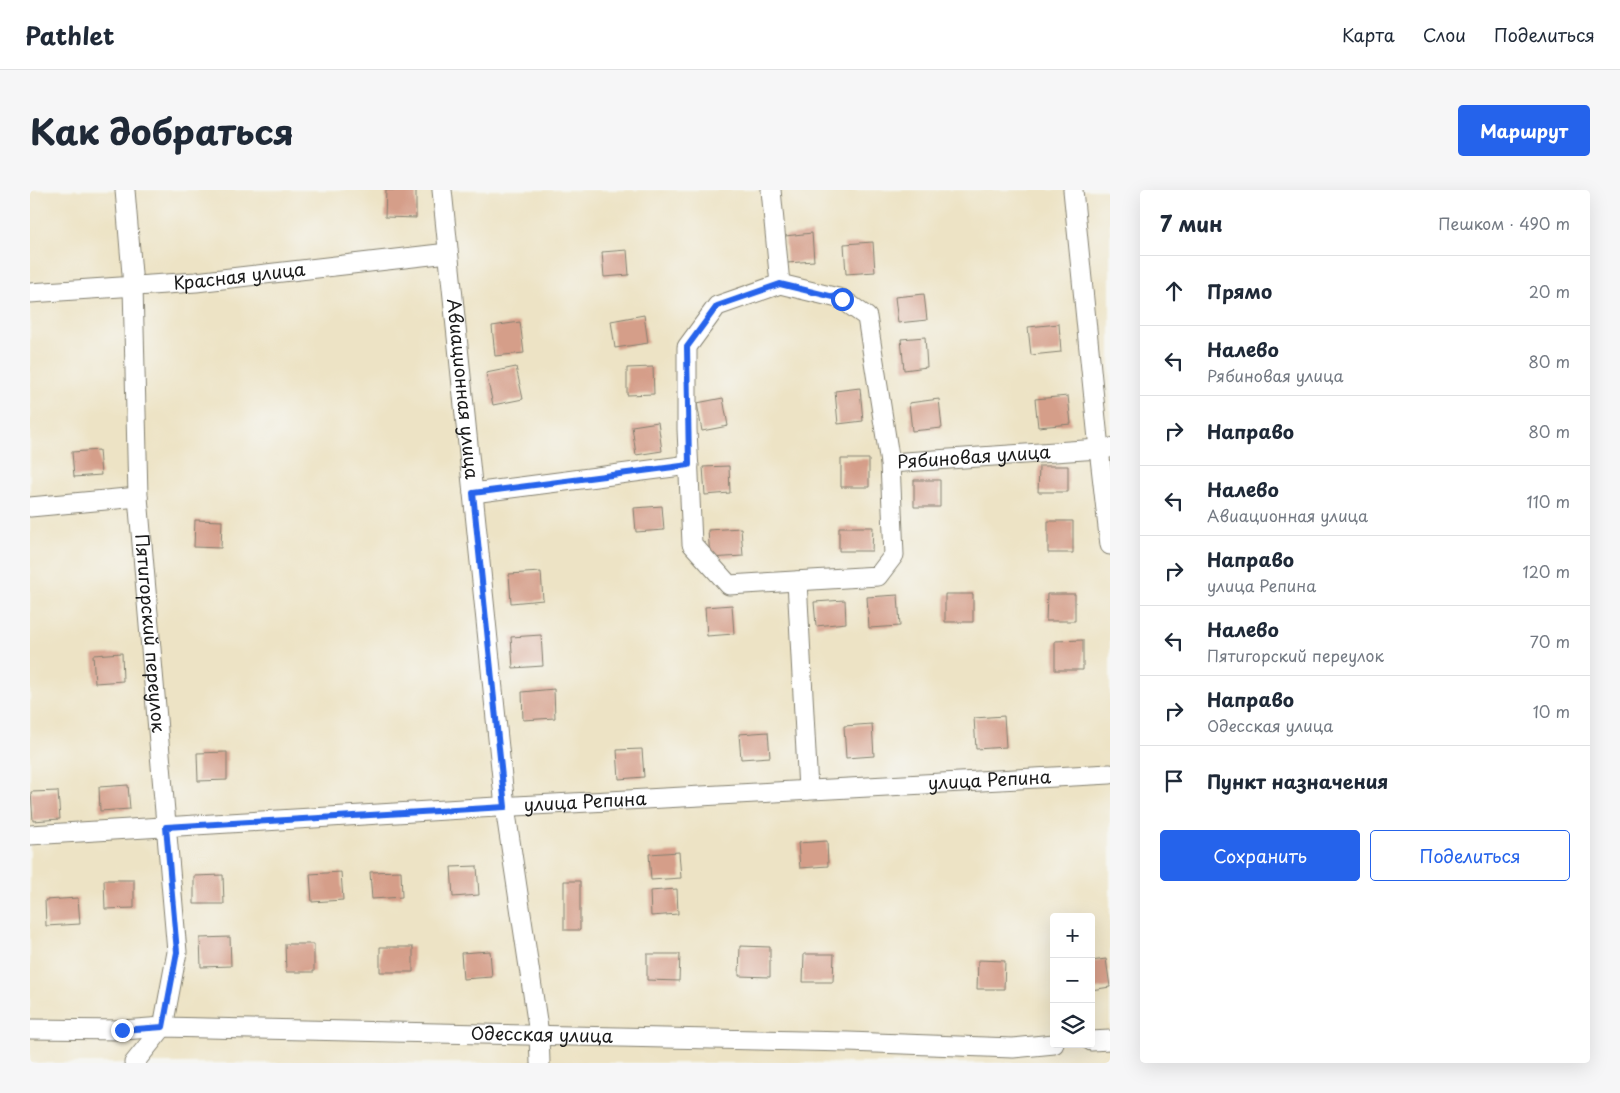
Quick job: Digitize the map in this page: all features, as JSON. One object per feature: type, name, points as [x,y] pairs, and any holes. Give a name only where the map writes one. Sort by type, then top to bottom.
[{"type":"street","name":"Пятигорский переулок","points":[[125,190],[133,286],[138,497],[177,952],[163,1027],[134,1063]]},
{"type":"street","name":"Авиационная улица","points":[[442,190],[505,807],[539,1034],[540,1063]]},
{"type":"street","points":[[771,190],[780,284],[842,299],[867,316],[890,463]]},
{"type":"street","points":[[1073,190],[1104,449],[1110,545]]},
{"type":"street","name":"Красная улица","points":[[30,294],[196,282],[448,253]]},
{"type":"street","name":"Рябиновая улица","points":[[780,284],[717,306],[687,347],[692,544],[729,585],[878,576],[894,555],[890,463],[1104,449]]},
{"type":"street","points":[[473,493],[689,465]]},
{"type":"street","points":[[30,507],[138,497]]},
{"type":"street","points":[[797,581],[808,790]]},
{"type":"street","name":"улица Репина","points":[[30,835],[1110,774]]},
{"type":"street","name":"Одесская улица","points":[[30,1029],[122,1030],[163,1027],[539,1034],[1013,1048],[1050,1044]]},
{"type":"street","points":[[1095,1041],[1110,1040]]},
{"type":"building","points":[[386,190],[416,190],[416,218],[385,217]]},
{"type":"building","points":[[812,233],[814,261],[787,263],[785,236]]},
{"type":"building","points":[[873,242],[875,272],[846,274],[844,244]]},
{"type":"building","points":[[627,250],[629,275],[604,277],[602,252]]},
{"type":"building","points":[[924,294],[927,320],[898,323],[895,297]]},
{"type":"building","points":[[644,315],[648,343],[615,348],[611,321]]},
{"type":"building","points":[[520,322],[524,353],[495,356],[492,326]]},
{"type":"building","points":[[1059,324],[1061,352],[1031,355],[1028,327]]},
{"type":"building","points":[[925,337],[927,367],[904,370],[901,339]]},
{"type":"building","points":[[516,367],[523,399],[493,405],[486,373]]},
{"type":"building","points":[[653,367],[654,394],[627,395],[627,368]]},
{"type":"building","points":[[860,388],[863,421],[838,424],[835,391]]},
{"type":"building","points":[[1068,396],[1071,424],[1038,427],[1035,399]]},
{"type":"building","points":[[723,398],[728,426],[702,431],[697,403]]},
{"type":"building","points":[[939,399],[942,428],[912,431],[909,403]]},
{"type":"building","points":[[658,422],[662,451],[636,455],[632,426]]},
{"type":"building","points":[[99,450],[101,475],[74,477],[72,452]]},
{"type":"building","points":[[841,459],[869,459],[869,487],[841,487]]},
{"type":"building","points":[[729,466],[730,493],[705,495],[703,467]]},
{"type":"building","points":[[1039,466],[1068,466],[1068,492],[1038,492]]},
{"type":"building","points":[[914,480],[940,480],[940,507],[914,507]]},
{"type":"building","points":[[662,506],[664,530],[636,532],[634,508]]},
{"type":"building","points":[[195,520],[222,521],[221,548],[194,547]]},
{"type":"building","points":[[1048,521],[1073,521],[1073,553],[1048,553]]},
{"type":"building","points":[[839,527],[873,527],[872,551],[839,551]]},
{"type":"building","points":[[741,528],[743,556],[710,558],[708,530]]},
{"type":"building","points":[[541,572],[543,600],[511,603],[509,574]]},
{"type":"building","points":[[945,594],[973,594],[973,622],[945,622]]},
{"type":"building","points":[[1047,594],[1075,594],[1075,621],[1046,621]]},
{"type":"building","points":[[898,595],[900,626],[869,628],[867,597]]},
{"type":"building","points":[[845,600],[846,623],[816,626],[814,602]]},
{"type":"building","points":[[732,605],[734,634],[707,636],[705,607]]},
{"type":"building","points":[[541,635],[543,666],[513,668],[511,637]]},
{"type":"building","points":[[1083,640],[1083,670],[1055,670],[1055,641]]},
{"type":"building","points":[[122,653],[123,681],[95,683],[93,655]]},
{"type":"building","points":[[554,689],[555,718],[523,720],[522,692]]},
{"type":"building","points":[[1004,716],[1006,747],[976,749],[974,718]]},
{"type":"building","points":[[872,724],[874,756],[846,758],[844,726]]},
{"type":"building","points":[[768,732],[770,757],[741,759],[739,734]]},
{"type":"building","points":[[642,749],[644,777],[619,779],[617,750]]},
{"type":"building","points":[[227,752],[227,780],[198,781],[197,753]]},
{"type":"building","points":[[128,785],[130,809],[100,811],[99,787]]},
{"type":"building","points":[[58,791],[60,819],[33,821],[31,792]]},
{"type":"building","points":[[827,841],[828,866],[800,868],[798,843]]},
{"type":"building","points":[[679,852],[681,878],[651,880],[649,854]]},
{"type":"building","points":[[477,866],[479,895],[453,897],[451,867]]},
{"type":"building","points":[[401,871],[402,897],[372,899],[370,872]]},
{"type":"building","points":[[341,872],[343,900],[312,902],[310,874]]},
{"type":"building","points":[[223,875],[224,904],[194,904],[194,876]]},
{"type":"building","points":[[104,880],[134,880],[134,908],[105,909]]},
{"type":"building","points":[[564,881],[580,881],[580,930],[564,930]]},
{"type":"building","points":[[677,889],[678,914],[651,916],[650,891]]},
{"type":"building","points":[[78,898],[80,924],[46,926],[45,900]]},
{"type":"building","points":[[230,937],[231,966],[201,967],[200,938]]},
{"type":"building","points":[[285,944],[314,944],[314,972],[286,972]]},
{"type":"building","points":[[740,946],[770,947],[770,977],[739,976]]},
{"type":"building","points":[[380,947],[413,947],[413,972],[380,972]]},
{"type":"building","points":[[490,951],[492,977],[463,979],[461,953]]},
{"type":"building","points":[[647,954],[680,954],[679,981],[647,980]]},
{"type":"building","points":[[804,954],[834,954],[833,982],[803,982]]},
{"type":"building","points":[[1106,959],[1110,987],[1095,989],[1095,960]]},
{"type":"building","points":[[978,960],[1005,961],[1004,989],[977,989]]},
{"type":"route","points":[[122,1030],[163,1027],[177,952],[166,827],[505,807],[473,493],[689,465],[687,347],[717,306],[780,284],[842,299]]}]
